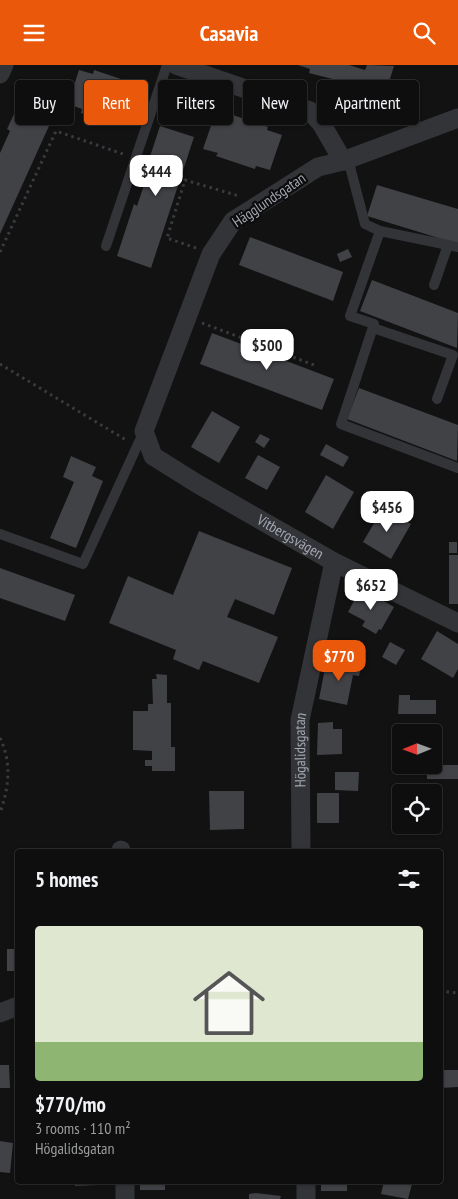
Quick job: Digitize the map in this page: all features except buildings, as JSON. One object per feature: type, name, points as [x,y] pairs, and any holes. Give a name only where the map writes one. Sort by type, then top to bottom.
[{"type":"street","points":[[0,73],[4,65]]},
{"type":"street","points":[[176,65],[310,111],[321,123],[346,160]]},
{"type":"street","name":"Hägglundsgatan","points":[[137,437],[187,318],[211,254],[233,221],[318,167],[346,160],[458,118]]},
{"type":"street","name":"Vitbergsvägen","points":[[137,437],[153,456],[196,483],[334,562],[458,623]]},
{"type":"street","name":"Högalidsgatan","points":[[301,849],[300,720],[334,562]]},
{"type":"street","points":[[0,1013],[15,1007]]},
{"type":"street","points":[[124,1199],[125,1184]]},
{"type":"street","points":[[306,1184],[306,1199]]},
{"type":"lane","points":[[106,246],[167,65]]},
{"type":"lane","points":[[346,160],[365,224],[380,231],[453,246],[434,285]]},
{"type":"lane","points":[[380,231],[350,316],[374,324],[341,424],[458,468]]},
{"type":"lane","points":[[373,328],[453,355],[437,399]]},
{"type":"lane","points":[[0,534],[83,564],[137,437]]},
{"type":"path","points":[[0,252],[56,131],[136,158]]},
{"type":"path","points":[[211,254],[167,238],[185,180],[261,203]]},
{"type":"path","points":[[187,318],[314,365]]},
{"type":"path","points":[[0,363],[137,437]]},
{"type":"path","points":[[0,738],[8,754],[8,789],[0,813]]},
{"type":"path","points":[[443,991],[458,993]]}]
